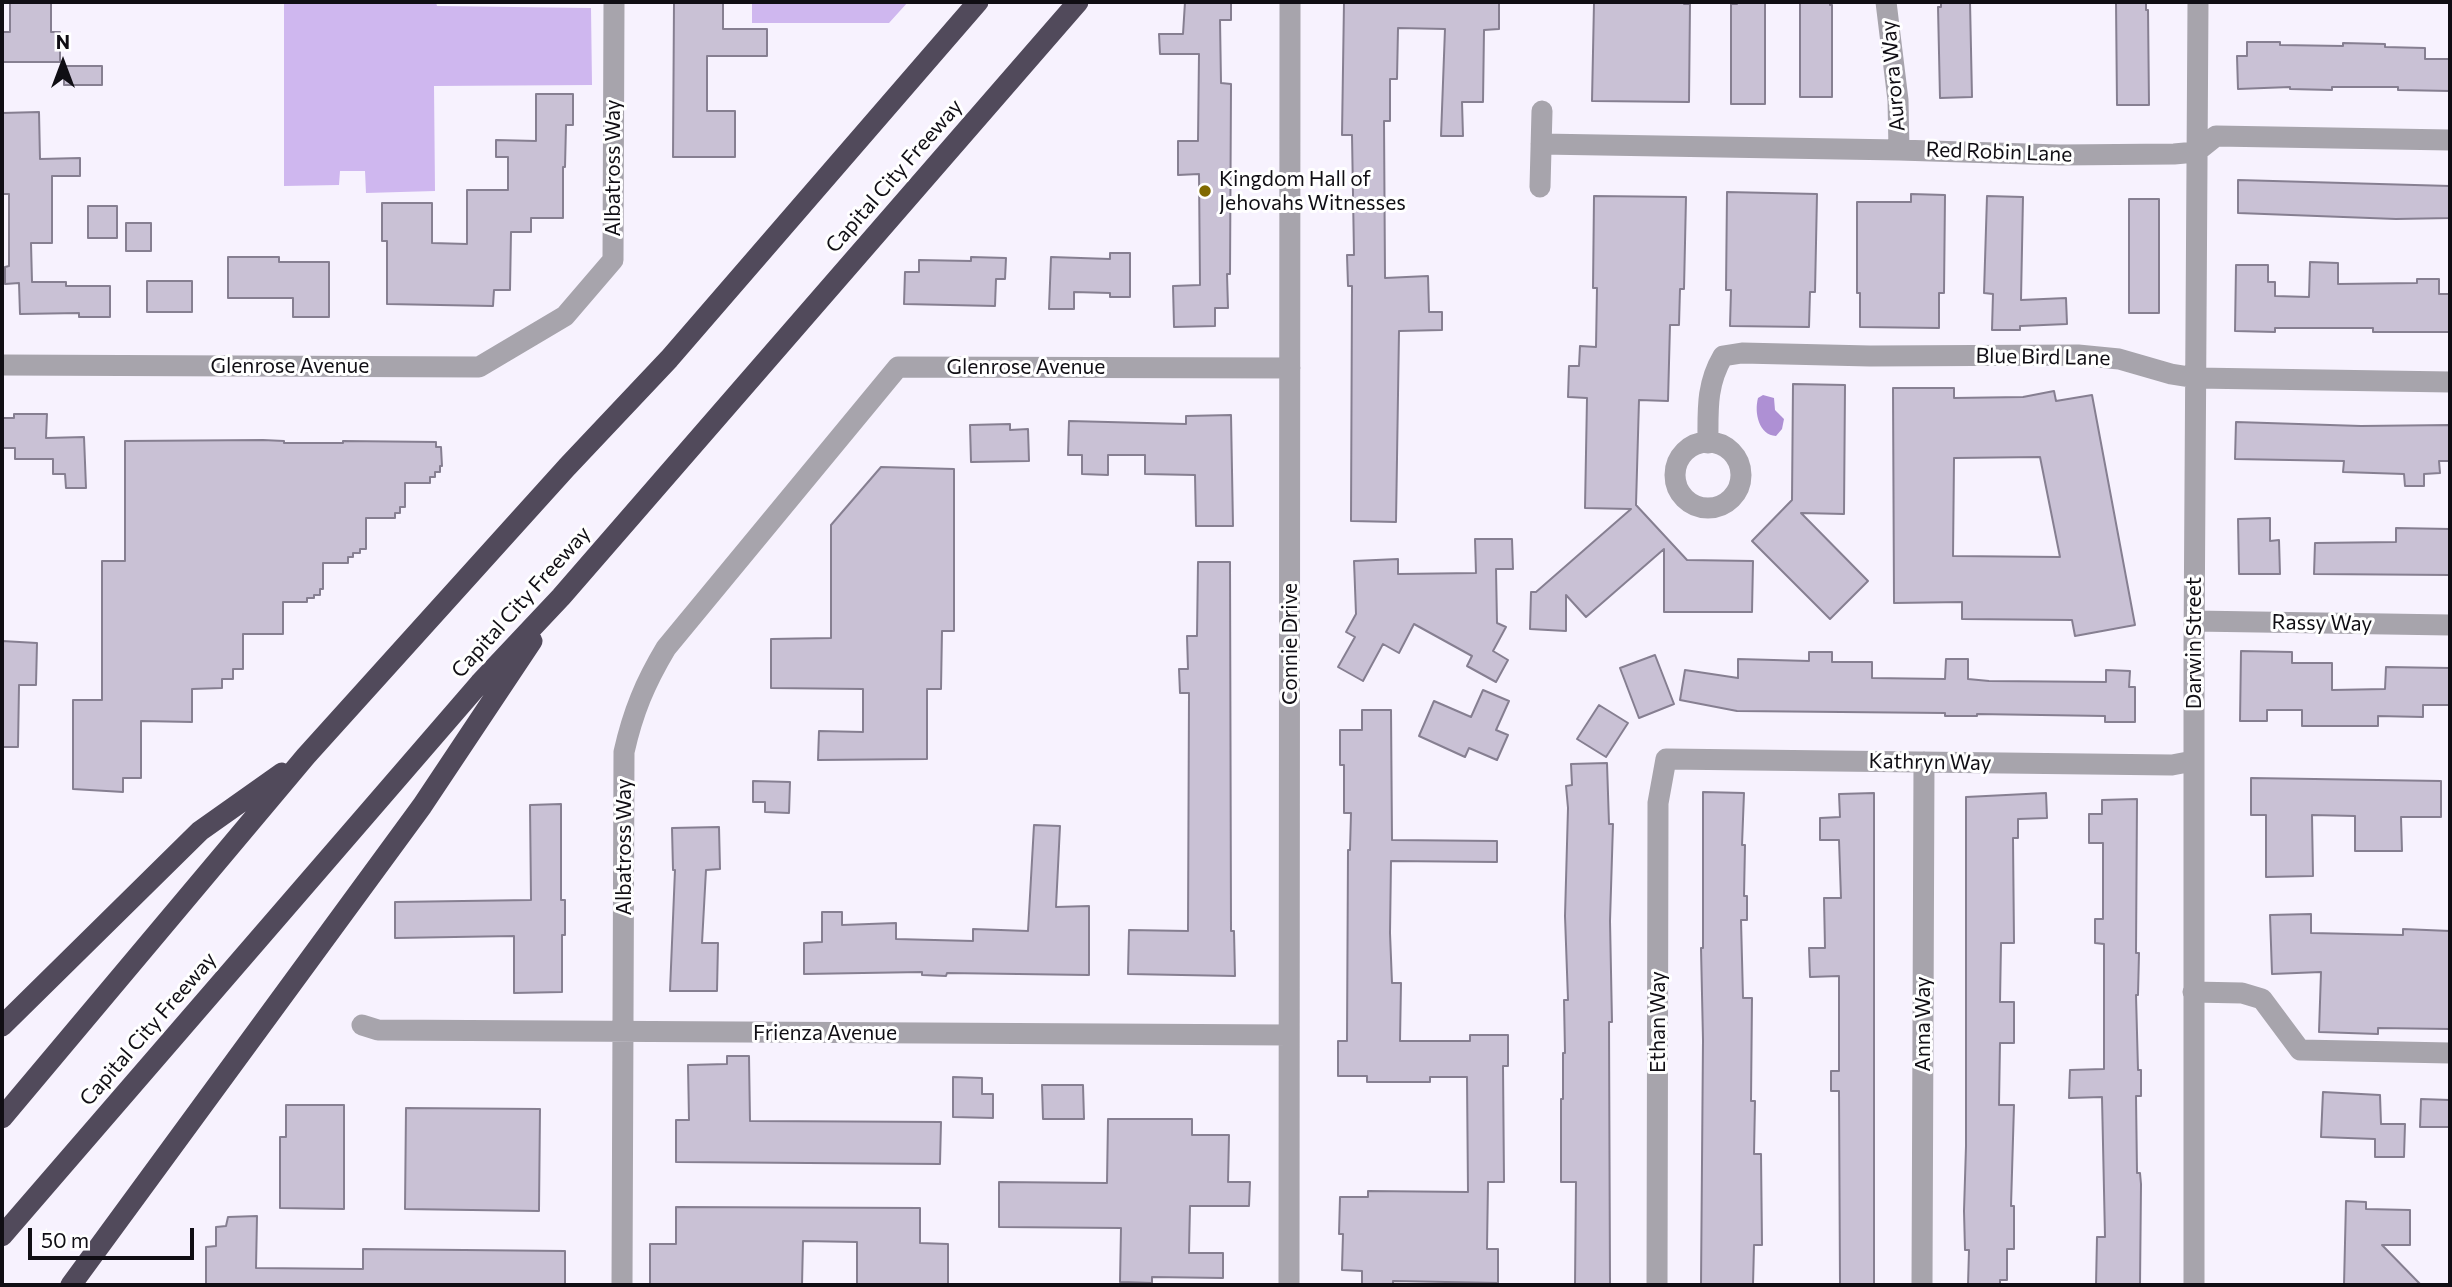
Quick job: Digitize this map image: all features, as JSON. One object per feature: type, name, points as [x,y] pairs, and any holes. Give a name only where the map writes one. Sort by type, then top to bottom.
[{"type":"highway","points":[[2,1118],[306,756],[567,467],[669,359],[978,2]]},
{"type":"highway","name":"Capital City Freeway","points":[[2,1236],[480,683],[561,597],[1078,2]]},
{"type":"highway","points":[[71,1285],[422,806],[561,597]]},
{"type":"highway","points":[[2,1026],[200,831],[306,756]]},
{"type":"street","name":"Albatross Way","points":[[565,316],[613,260],[614,2]]},
{"type":"street","name":"Connie Drive","points":[[1289,1285],[1290,2]]},
{"type":"street","name":"Aurora Way","points":[[1886,2],[1898,100],[1899,150]]},
{"type":"street","name":"Darwin Street","points":[[2194,1285],[2193,761],[2198,2]]},
{"type":"street","points":[[1540,187],[1542,111]]},
{"type":"street","name":"Red Robin Lane","points":[[1541,145],[2059,155],[2196,152],[2216,136],[2450,140]]},
{"type":"street","name":"Glenrose Avenue","points":[[2,365],[479,367],[565,316]]},
{"type":"street","name":"Blue Bird Lane","points":[[1708,443],[1708,397],[1713,373],[1723,356],[1733,354],[2078,355],[2119,359],[2171,374],[2196,378],[2450,382]]},
{"type":"street","name":"Glenrose Avenue","points":[[813,471],[898,367],[1290,368]]},
{"type":"street","name":"Albatross Way","points":[[622,1285],[624,752],[633,715],[646,681],[666,648],[813,471]]},
{"type":"street","name":"Rassy Way","points":[[2194,621],[2450,625]]},
{"type":"street","name":"Kathryn Way","points":[[1667,759],[2172,765],[2193,761]]},
{"type":"street","name":"Ethan Way","points":[[1657,1285],[1658,803],[1667,759]]},
{"type":"street","name":"Anna Way","points":[[1922,1285],[1924,762]]},
{"type":"street","points":[[2193,992],[2242,993],[2262,999],[2300,1050],[2450,1053]]},
{"type":"street","name":"Frienza Avenue","points":[[362,1025],[378,1030],[1289,1035]]},
{"type":"shaded area","points":[[284,2],[436,2],[437,6],[591,8],[592,85],[434,86],[435,191],[366,193],[365,171],[340,171],[339,185],[284,186]]},
{"type":"shaded area","points":[[752,2],[908,2],[889,23],[752,23]]},
{"type":"shaded area","points":[[1763,395],[1774,398],[1775,410],[1784,419],[1782,429],[1776,436],[1765,432],[1757,416],[1758,398]]},
{"type":"building","points":[[10,2],[51,2],[51,32],[60,32],[60,62],[3,62],[3,32],[10,32]]},
{"type":"building","points":[[674,2],[723,2],[723,29],[767,29],[767,56],[707,56],[707,111],[735,111],[735,157],[673,157]]},
{"type":"building","points":[[1185,2],[1231,2],[1231,20],[1220,20],[1221,83],[1231,84],[1230,274],[1227,274],[1228,308],[1215,308],[1215,326],[1174,327],[1173,286],[1200,285],[1199,174],[1178,175],[1178,141],[1198,141],[1199,54],[1160,54],[1159,34],[1183,34]]},
{"type":"building","points":[[1344,2],[1499,2],[1499,29],[1484,30],[1483,102],[1462,102],[1463,136],[1441,136],[1445,29],[1398,28],[1397,79],[1390,79],[1390,121],[1384,121],[1385,278],[1428,276],[1429,312],[1442,312],[1442,330],[1399,331],[1396,522],[1351,521],[1352,286],[1348,286],[1347,255],[1354,255],[1352,135],[1342,135]]},
{"type":"building","points":[[1765,2],[1765,104],[1731,104],[1731,4]]},
{"type":"building","points":[[1800,2],[1830,2],[1832,5],[1832,97],[1800,97]]},
{"type":"building","points":[[1941,2],[1970,2],[1972,97],[1940,98],[1938,7],[1941,7]]},
{"type":"building","points":[[2116,2],[2146,2],[2149,105],[2117,105]]},
{"type":"building","points":[[1594,3],[1690,4],[1689,102],[1592,101]]},
{"type":"building","points":[[2247,42],[2343,46],[2343,43],[2385,44],[2385,47],[2425,48],[2425,59],[2450,59],[2450,91],[2398,90],[2398,87],[2332,87],[2332,90],[2290,87],[2238,89],[2237,56],[2247,56]]},
{"type":"building","points":[[64,66],[102,66],[102,85],[64,85]]},
{"type":"building","points":[[536,94],[573,94],[573,125],[566,125],[563,218],[531,218],[531,232],[511,232],[510,290],[494,290],[493,306],[387,304],[387,241],[382,241],[382,203],[432,203],[432,243],[467,244],[467,190],[508,190],[508,157],[496,157],[496,140],[536,141]]},
{"type":"building","points":[[39,112],[40,159],[80,158],[80,176],[52,176],[52,243],[31,243],[32,282],[66,282],[66,286],[110,286],[110,317],[79,317],[79,313],[20,314],[19,283],[5,284],[5,267],[9,266],[9,194],[3,194],[2,113]]},
{"type":"building","points":[[2238,180],[2450,186],[2450,218],[2396,219],[2238,213]]},
{"type":"building","points":[[1727,192],[1817,194],[1815,292],[1810,292],[1809,327],[1730,326],[1731,290],[1726,290]]},
{"type":"building","points":[[1911,194],[1945,195],[1944,293],[1939,293],[1939,328],[1860,327],[1860,293],[1857,293],[1857,202],[1911,202]]},
{"type":"building","points":[[1594,196],[1686,197],[1684,289],[1680,289],[1679,325],[1670,325],[1668,401],[1639,400],[1636,505],[1687,560],[1753,561],[1752,612],[1664,612],[1664,549],[1586,617],[1566,595],[1566,631],[1530,629],[1531,592],[1536,592],[1631,509],[1585,508],[1587,398],[1568,397],[1569,366],[1579,366],[1580,346],[1596,347],[1597,288],[1593,288]]},
{"type":"building","points":[[1987,196],[2023,197],[2021,300],[2066,298],[2067,324],[2020,326],[2020,330],[1992,330],[1993,294],[1984,293]]},
{"type":"building","points":[[2129,199],[2159,199],[2159,313],[2129,313]]},
{"type":"building","points":[[88,206],[117,206],[117,238],[88,238]]},
{"type":"building","points":[[126,223],[151,223],[151,251],[126,251]]},
{"type":"building","points":[[1110,253],[1130,253],[1130,297],[1110,297],[1110,293],[1074,292],[1074,309],[1049,309],[1051,257],[1110,259]]},
{"type":"building","points":[[228,257],[279,257],[279,262],[329,262],[329,317],[293,317],[293,298],[228,298]]},
{"type":"building","points":[[971,257],[1006,258],[1005,279],[996,279],[995,306],[904,304],[905,272],[919,272],[919,260],[971,261]]},
{"type":"building","points":[[2310,262],[2338,263],[2338,284],[2417,283],[2417,279],[2439,279],[2439,294],[2450,294],[2450,332],[2373,332],[2373,328],[2275,328],[2275,332],[2235,331],[2236,265],[2268,265],[2268,282],[2275,282],[2275,296],[2309,297]]},
{"type":"building","points":[[147,281],[192,281],[192,312],[147,312]]},
{"type":"building","points":[[1793,384],[1845,385],[1844,514],[1801,513],[1868,581],[1830,619],[1752,541],[1792,500]]},
{"type":"building","points":[[1893,388],[1954,388],[1954,398],[2023,397],[2054,391],[2056,401],[2092,395],[2135,625],[2075,636],[2072,620],[1962,619],[1962,602],[1894,603]],"holes":[[[2040,457],[2060,557],[1953,556],[1954,458]]]},
{"type":"building","points":[[14,414],[47,414],[46,438],[84,437],[86,488],[66,488],[65,474],[53,474],[53,459],[15,459],[15,448],[2,448],[2,418],[14,418]]},
{"type":"building","points":[[1231,415],[1233,526],[1196,526],[1195,475],[1145,474],[1145,455],[1108,455],[1108,475],[1082,474],[1082,455],[1068,455],[1069,421],[1186,424],[1186,416]]},
{"type":"building","points":[[2236,422],[2361,426],[2450,425],[2450,461],[2439,461],[2440,473],[2424,474],[2424,486],[2405,486],[2404,474],[2343,472],[2344,461],[2235,459]]},
{"type":"building","points":[[1010,424],[1010,430],[1028,429],[1029,461],[971,462],[970,425]]},
{"type":"building","points":[[263,440],[284,443],[436,442],[436,447],[441,447],[442,466],[440,472],[435,472],[435,477],[430,477],[430,483],[405,483],[405,507],[400,507],[400,513],[395,513],[395,518],[366,518],[366,549],[353,553],[353,557],[348,557],[348,563],[323,563],[323,589],[320,589],[320,595],[307,598],[307,602],[283,602],[283,634],[243,634],[243,669],[233,669],[233,679],[222,679],[222,688],[192,689],[192,722],[141,721],[141,778],[123,778],[123,792],[73,789],[73,700],[102,700],[102,561],[125,561],[125,441]]},
{"type":"building","points":[[881,467],[954,469],[954,631],[942,631],[941,689],[927,689],[927,759],[818,760],[819,731],[863,732],[863,689],[771,688],[771,639],[831,638],[831,525]]},
{"type":"building","points":[[2270,518],[2270,541],[2279,540],[2280,574],[2239,574],[2238,519]]},
{"type":"building","points":[[2396,528],[2450,529],[2450,575],[2314,574],[2315,543],[2396,542]]},
{"type":"building","points":[[1475,539],[1512,539],[1513,569],[1496,569],[1497,623],[1506,627],[1493,651],[1508,660],[1496,682],[1467,666],[1472,656],[1414,624],[1399,653],[1383,644],[1363,681],[1338,667],[1355,637],[1346,632],[1356,614],[1354,561],[1398,559],[1398,574],[1476,573]]},
{"type":"building","points":[[1198,562],[1230,562],[1231,931],[1234,931],[1235,976],[1128,974],[1129,930],[1188,931],[1189,693],[1180,693],[1179,669],[1188,669],[1187,636],[1197,636]]},
{"type":"building","points":[[2,641],[37,643],[36,685],[19,685],[18,747],[2,747]]},
{"type":"building","points":[[2241,651],[2292,652],[2292,663],[2332,663],[2332,690],[2385,689],[2386,667],[2450,668],[2449,705],[2423,705],[2423,717],[2378,716],[2378,726],[2302,726],[2302,710],[2267,710],[2267,721],[2240,721]]},
{"type":"building","points":[[1809,652],[1832,652],[1832,662],[1872,662],[1872,678],[1945,679],[1946,659],[1968,659],[1968,679],[1989,681],[2106,682],[2106,670],[2130,671],[2129,687],[2135,687],[2135,722],[2105,722],[2105,716],[1945,716],[1945,713],[1737,711],[1680,700],[1685,670],[1738,678],[1738,659],[1809,661]]},
{"type":"building","points":[[1655,655],[1674,704],[1639,718],[1620,668]]},
{"type":"building","points":[[1483,690],[1509,701],[1496,730],[1508,735],[1497,760],[1469,748],[1465,757],[1419,736],[1434,701],[1471,717]]},
{"type":"building","points":[[1599,705],[1628,723],[1606,757],[1577,739]]},
{"type":"building","points":[[1362,710],[1391,710],[1392,840],[1497,841],[1497,862],[1391,861],[1390,933],[1392,983],[1401,983],[1400,1041],[1470,1041],[1470,1035],[1508,1035],[1508,1066],[1503,1066],[1504,1182],[1488,1182],[1487,1249],[1498,1249],[1498,1283],[1393,1281],[1393,1285],[1362,1285],[1362,1271],[1342,1270],[1340,1197],[1368,1197],[1368,1191],[1468,1192],[1467,1077],[1430,1077],[1430,1082],[1367,1082],[1367,1076],[1338,1076],[1338,1041],[1347,1041],[1348,850],[1351,813],[1344,813],[1344,765],[1340,765],[1340,730],[1362,730]]},
{"type":"building","points":[[1607,763],[1609,824],[1613,824],[1610,921],[1612,1022],[1609,1022],[1610,1285],[1575,1285],[1576,1182],[1561,1182],[1564,1000],[1568,1000],[1565,916],[1568,808],[1566,786],[1572,785],[1571,764]]},
{"type":"building","points":[[2251,778],[2441,781],[2441,817],[2401,817],[2402,851],[2355,851],[2355,816],[2312,815],[2313,876],[2266,877],[2266,815],[2251,815]]},
{"type":"building","points":[[753,781],[790,782],[789,813],[765,812],[765,802],[753,802]]},
{"type":"building","points":[[1703,792],[1744,793],[1742,845],[1745,845],[1744,896],[1747,896],[1747,920],[1741,920],[1743,998],[1752,998],[1751,1101],[1755,1101],[1754,1154],[1761,1154],[1762,1245],[1754,1245],[1753,1285],[1701,1285]]},
{"type":"building","points":[[1874,793],[1874,1285],[1840,1285],[1839,1091],[1831,1091],[1831,1071],[1839,1071],[1839,976],[1810,977],[1809,948],[1825,948],[1824,898],[1841,898],[1839,840],[1820,840],[1820,818],[1840,817],[1839,794]]},
{"type":"building","points":[[2046,793],[2047,818],[2018,819],[2018,838],[2013,838],[2014,943],[2001,943],[2000,1002],[2014,1002],[2014,1043],[2000,1043],[1999,1105],[2014,1105],[2011,1206],[2014,1206],[2014,1249],[2007,1249],[2007,1280],[2000,1280],[2000,1285],[1968,1285],[1969,1250],[1965,1250],[1964,1211],[1966,797]]},
{"type":"building","points":[[2137,799],[2136,953],[2139,953],[2136,995],[2141,1096],[2136,1096],[2137,1173],[2140,1173],[2141,1184],[2140,1285],[2096,1285],[2097,1237],[2105,1237],[2102,1097],[2069,1098],[2070,1070],[2104,1069],[2104,944],[2095,943],[2095,919],[2103,919],[2103,843],[2089,843],[2089,814],[2102,814],[2102,800]]},
{"type":"building","points":[[561,804],[561,900],[565,900],[562,992],[514,993],[514,936],[395,938],[395,902],[531,900],[530,805]]},
{"type":"building","points":[[1034,825],[1060,826],[1056,907],[1089,906],[1089,975],[947,973],[946,976],[922,975],[922,972],[804,974],[804,943],[822,942],[822,912],[842,912],[842,925],[896,923],[896,939],[973,941],[973,929],[1028,931]]},
{"type":"building","points":[[719,827],[720,869],[706,870],[702,943],[718,943],[717,991],[670,991],[675,870],[672,828]]},
{"type":"building","points":[[2311,914],[2311,933],[2403,935],[2403,929],[2450,931],[2450,1029],[2378,1028],[2378,1034],[2319,1032],[2321,972],[2272,974],[2270,915]]},
{"type":"building","points":[[727,1056],[749,1056],[750,1121],[941,1122],[940,1164],[676,1162],[676,1120],[689,1120],[688,1065],[727,1064]]},
{"type":"building","points":[[953,1077],[982,1078],[982,1094],[993,1094],[993,1118],[953,1117]]},
{"type":"building","points":[[1042,1085],[1083,1085],[1084,1119],[1043,1119]]},
{"type":"building","points":[[2323,1092],[2380,1095],[2381,1124],[2405,1124],[2404,1157],[2375,1157],[2375,1139],[2321,1137]]},
{"type":"building","points":[[2421,1099],[2450,1100],[2450,1127],[2420,1127]]},
{"type":"building","points":[[286,1105],[344,1105],[344,1209],[280,1208],[280,1137],[286,1137]]},
{"type":"building","points":[[406,1108],[540,1109],[539,1211],[405,1209]]},
{"type":"building","points":[[1108,1119],[1192,1119],[1192,1135],[1229,1135],[1228,1182],[1250,1182],[1249,1206],[1190,1206],[1189,1253],[1223,1253],[1223,1278],[1152,1277],[1152,1283],[1120,1282],[1121,1228],[999,1227],[999,1182],[1107,1183]]},
{"type":"building","points":[[2346,1201],[2366,1202],[2366,1209],[2410,1210],[2410,1245],[2382,1245],[2421,1285],[2344,1285]]},
{"type":"building","points":[[676,1207],[920,1208],[920,1243],[948,1244],[948,1285],[857,1285],[857,1242],[803,1241],[802,1285],[650,1285],[650,1244],[676,1244]]},
{"type":"building","points":[[257,1216],[256,1268],[363,1269],[363,1249],[565,1251],[565,1285],[206,1285],[206,1247],[216,1246],[216,1227],[226,1226],[228,1217]]},
{"type":"place","name":"Kingdom Hall of Jehovahs Witnesses","points":[[1205,191]]}]
